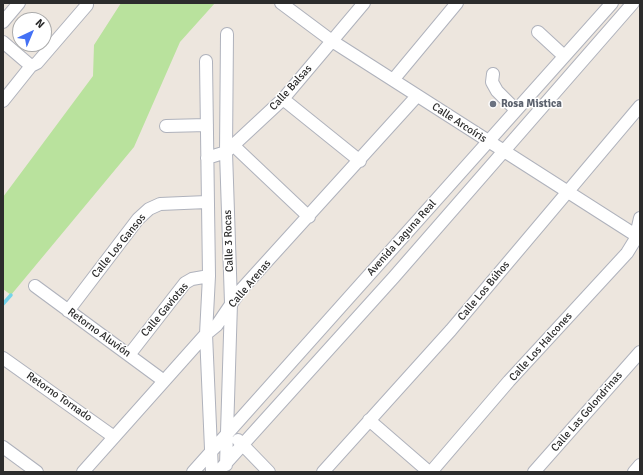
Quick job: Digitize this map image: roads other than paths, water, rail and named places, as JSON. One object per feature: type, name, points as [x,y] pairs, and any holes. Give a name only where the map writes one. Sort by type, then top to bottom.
[{"type":"street","points":[[3,22],[19,3]]},
{"type":"street","name":"Calle Arcoíris","points":[[281,3],[332,40],[393,80],[638,237]]},
{"type":"street","name":"Calle Balsas","points":[[207,158],[230,149],[283,99],[364,3]]},
{"type":"street","points":[[393,80],[457,3]]},
{"type":"street","name":"Avenida Laguna Real","points":[[193,472],[612,3]]},
{"type":"street","points":[[3,101],[31,66],[37,63],[87,6]]},
{"type":"street","name":"Avenida Laguna Real","points":[[218,472],[226,467],[243,445],[394,277],[502,150],[633,6]]},
{"type":"street","points":[[538,32],[564,56]]},
{"type":"street","name":"Calle 3 Rocas","points":[[226,467],[229,431],[231,303],[230,149],[227,34]]},
{"type":"street","points":[[3,42],[31,66]]},
{"type":"street","name":"Calle 3 Rocas","points":[[206,61],[209,276],[206,334],[212,472]]},
{"type":"street","points":[[493,74],[492,82],[497,91],[516,110]]},
{"type":"street","name":"Calle Arenas","points":[[83,472],[206,334],[221,320],[231,303],[418,96]]},
{"type":"street","points":[[283,99],[360,161]]},
{"type":"street","name":"Calle Los Búhos","points":[[323,472],[451,330],[640,106]]},
{"type":"street","points":[[166,126],[207,125]]},
{"type":"street","points":[[230,149],[309,217]]},
{"type":"street","name":"Calle Los Gansos","points":[[68,311],[138,219],[149,209],[160,204],[207,202]]},
{"type":"street","name":"Calle Los Halcones","points":[[430,472],[509,381],[627,253],[638,237],[640,218]]},
{"type":"street","name":"Calle Gaviotas","points":[[129,355],[185,283],[192,279],[209,276]]},
{"type":"street","name":"Retorno Aluvión","points":[[35,286],[164,381]]},
{"type":"street","name":"Calle Las Golondrinas","points":[[534,472],[640,352]]},
{"type":"street","name":"Retorno Tornado","points":[[3,358],[114,436]]},
{"type":"street","points":[[369,420],[430,472]]},
{"type":"street","points":[[229,431],[269,472]]},
{"type":"street","points":[[3,447],[37,472]]},
{"type":"street","points":[[634,472],[640,465]]},
{"type":"waterway","points":[[3,304],[11,295]]},
{"type":"place","name":"Rosa Mistica","points":[[493,104]]}]
